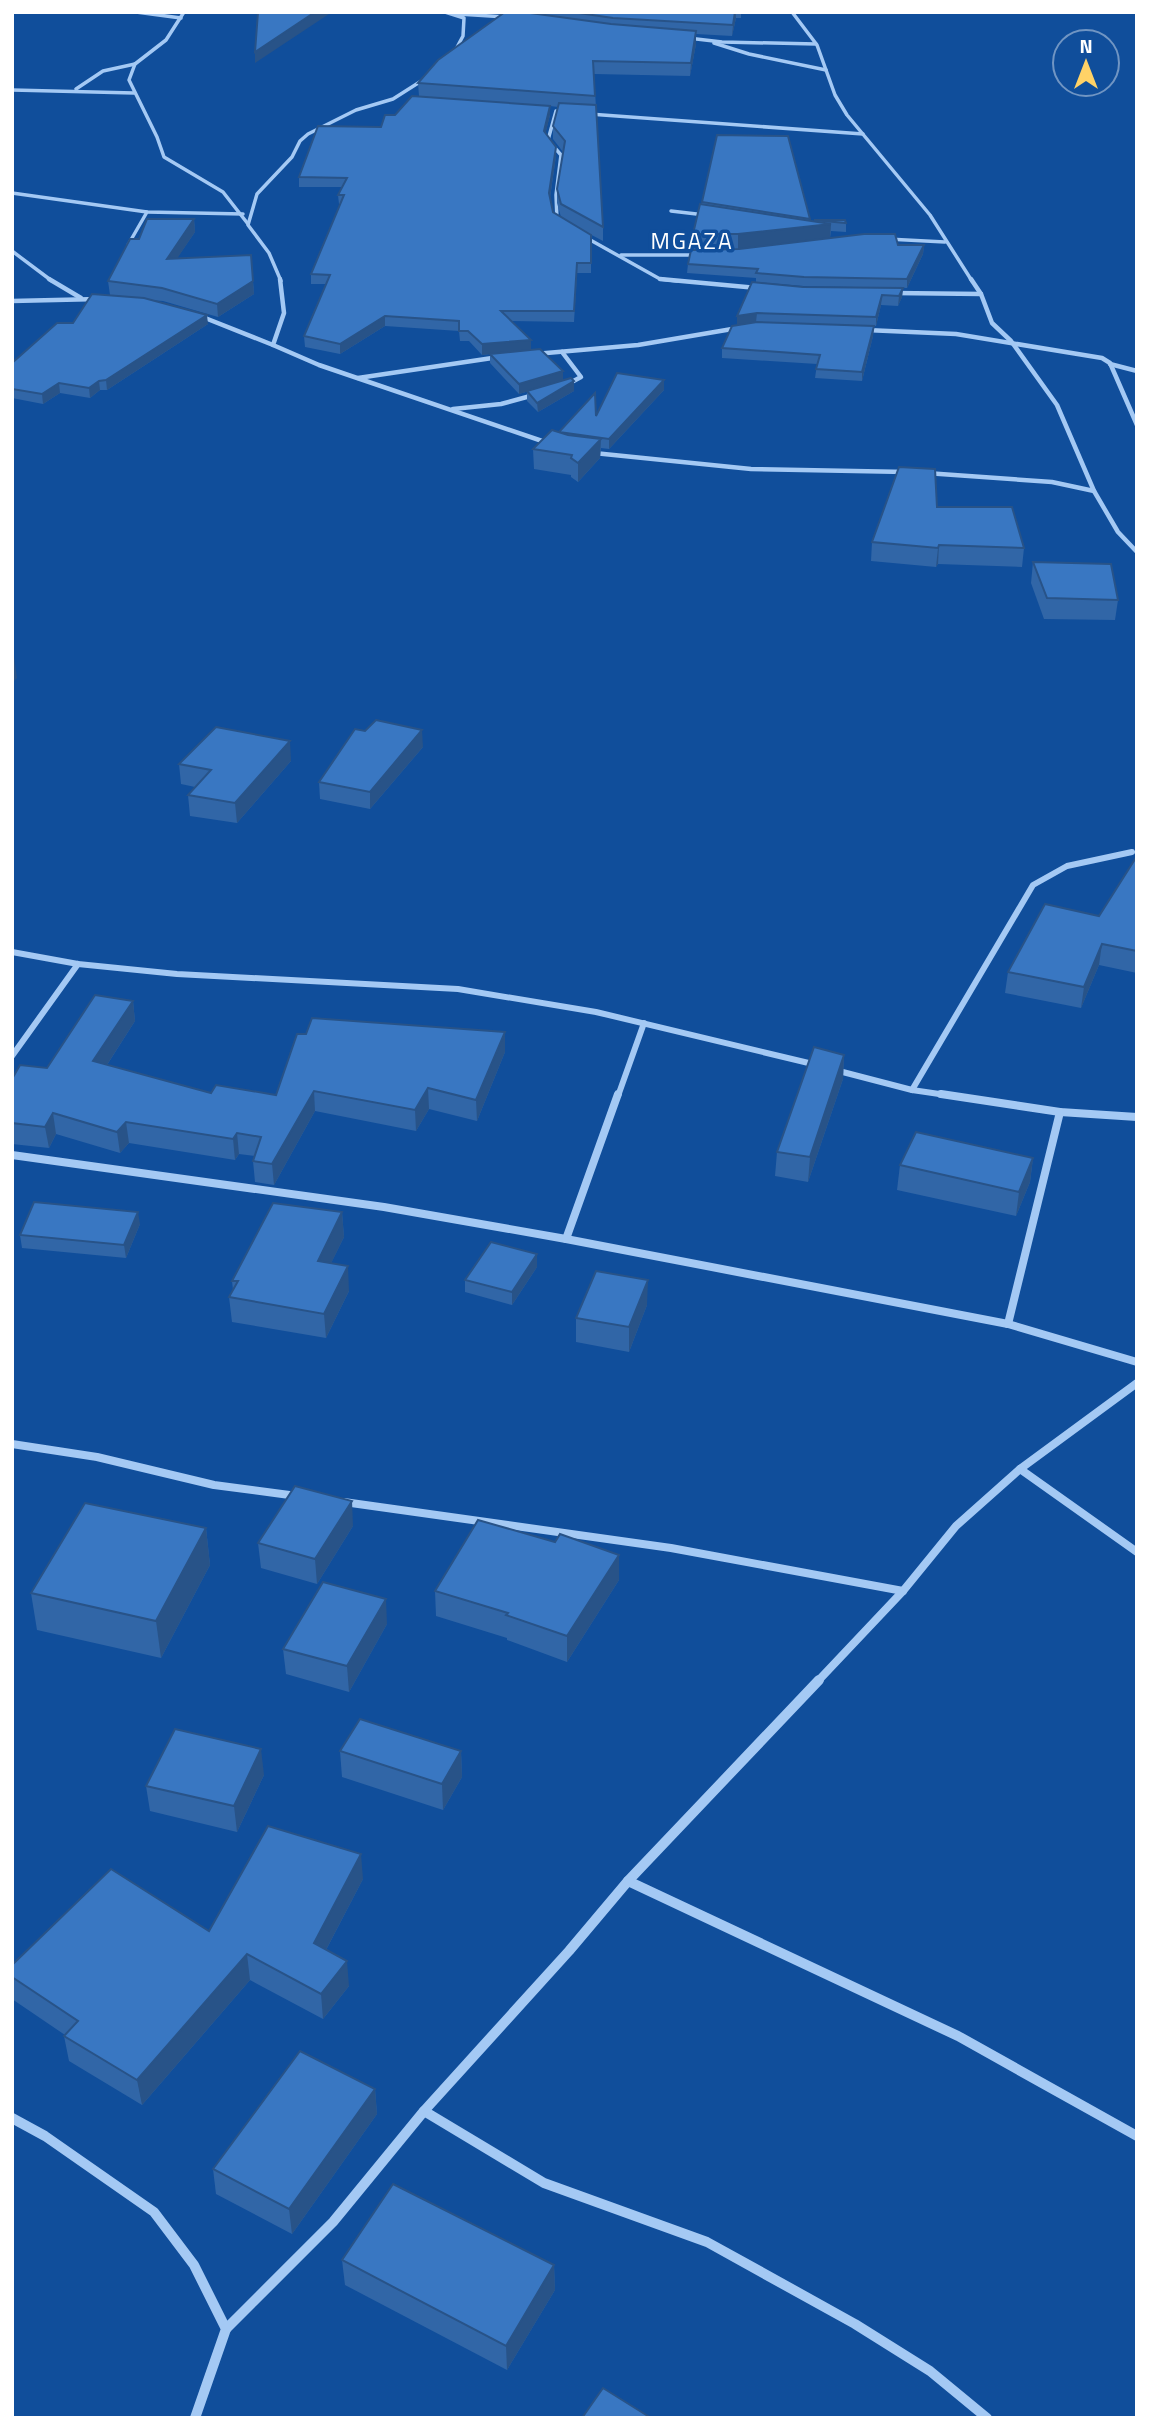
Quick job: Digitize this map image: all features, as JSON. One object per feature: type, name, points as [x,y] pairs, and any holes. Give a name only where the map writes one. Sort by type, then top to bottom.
[{"type":"street","points":[[136,12],[181,18]]},
{"type":"street","points":[[69,91],[83,86],[103,71],[135,64],[166,40],[184,12]]},
{"type":"street","points":[[793,12],[816,44],[835,95],[863,134],[918,198],[981,294],[992,323],[1011,341],[1057,405],[1070,442],[1088,472],[1094,491],[1118,533],[1137,552]]},
{"type":"street","points":[[448,13],[511,18]]},
{"type":"street","points":[[448,13],[464,18],[458,49],[450,56]]},
{"type":"street","points":[[681,38],[816,44]]},
{"type":"street","points":[[710,41],[738,52],[826,70]]},
{"type":"street","points":[[135,64],[129,80],[146,119],[163,144],[164,156],[208,180],[232,198],[248,225],[269,251],[279,275],[285,310],[273,345]]},
{"type":"street","points":[[248,225],[257,194],[292,157],[300,141],[308,134],[356,110],[393,99],[433,72]]},
{"type":"street","points":[[13,91],[134,93]]},
{"type":"street","points":[[393,99],[406,100]]},
{"type":"street","points":[[542,110],[568,112]]},
{"type":"street","points":[[556,111],[548,140],[561,155],[553,203],[557,221],[564,227]]},
{"type":"street","points":[[580,113],[863,134]]},
{"type":"street","points":[[12,193],[147,212],[243,214]]},
{"type":"street","points":[[671,211],[711,216]]},
{"type":"street","points":[[122,256],[147,212]]},
{"type":"street","points":[[582,235],[664,280],[767,289]]},
{"type":"street","points":[[880,239],[946,242]]},
{"type":"street","points":[[12,251],[48,278],[83,299]]},
{"type":"street","points":[[620,255],[705,255]]},
{"type":"street","points":[[12,301],[102,299],[106,293]]},
{"type":"street","points":[[890,293],[981,294]]},
{"type":"street","points":[[196,315],[358,379],[559,447]]},
{"type":"street","points":[[531,355],[638,345],[748,327]]},
{"type":"street","points":[[862,330],[956,334],[1011,341],[1091,354],[1137,371]]},
{"type":"street","points":[[556,389],[581,377],[562,352]]},
{"type":"street","points":[[358,379],[453,362],[509,356]]},
{"type":"street","points":[[1110,363],[1137,425]]},
{"type":"street","points":[[449,410],[501,404],[536,394]]},
{"type":"street","points":[[583,451],[751,469],[996,477],[1052,482],[1094,491]]},
{"type":"street","points":[[912,1090],[1033,885],[1046,874],[1062,867],[1132,852]]},
{"type":"street","points":[[12,952],[78,964],[177,974],[458,989],[596,1012],[912,1090],[1060,1112],[1137,1117]]},
{"type":"street","points":[[12,1056],[78,964]]},
{"type":"street","points":[[566,1239],[644,1023]]},
{"type":"street","points":[[1008,1324],[1060,1112]]},
{"type":"street","points":[[12,1155],[383,1207],[566,1239],[1008,1324],[1137,1362]]},
{"type":"street","points":[[195,2418],[226,2329],[333,2222],[424,2111],[569,1951],[628,1881],[903,1591],[956,1526],[1020,1469],[1137,1383]]},
{"type":"street","points":[[12,1444],[97,1457],[214,1485],[309,1497]]},
{"type":"street","points":[[1020,1469],[1137,1552]]},
{"type":"street","points":[[336,1501],[657,1546],[903,1591]]},
{"type":"street","points":[[628,1881],[814,1971],[958,2036],[1137,2136]]},
{"type":"street","points":[[424,2111],[544,2183],[719,2249],[855,2324],[930,2371],[987,2418]]},
{"type":"street","points":[[12,2118],[45,2136],[154,2212],[194,2265],[226,2329]]},
{"type":"building","points":[[258,12],[315,12],[255,52]]},
{"type":"building","points":[[505,12],[696,31],[691,63],[593,61],[595,96],[418,83],[438,60]]},
{"type":"building","points":[[572,12],[735,12],[733,25],[613,18]]},
{"type":"building","points":[[412,96],[550,106],[544,131],[556,147],[549,193],[553,212],[591,235],[591,263],[577,263],[574,311],[501,311],[531,340],[482,344],[468,331],[459,331],[459,321],[385,316],[340,344],[304,336],[330,275],[311,274],[344,195],[338,195],[347,178],[299,177],[318,126],[381,127],[385,115],[395,115]]},
{"type":"building","points":[[559,103],[596,105],[603,227],[561,204],[557,189],[565,141],[553,126]]},
{"type":"building","points":[[717,135],[788,136],[810,219],[702,202]]},
{"type":"building","points":[[700,204],[831,224],[738,234],[693,234]]},
{"type":"building","points":[[147,219],[194,219],[167,259],[251,255],[253,281],[217,304],[162,288],[108,281],[130,239],[139,239]]},
{"type":"building","points":[[814,220],[845,220],[846,223]]},
{"type":"building","points":[[864,234],[895,234],[898,245],[924,245],[907,279],[804,277],[756,273],[758,269],[688,264],[691,250],[739,249]]},
{"type":"building","points":[[752,282],[803,287],[903,288],[899,296],[882,295],[876,317],[757,313],[737,316]]},
{"type":"building","points":[[92,294],[144,298],[207,315],[106,380],[89,388],[59,383],[42,394],[12,389],[12,363],[57,323],[73,323]]},
{"type":"building","points":[[757,322],[874,326],[862,372],[816,369],[820,355],[722,348],[732,326]]},
{"type":"building","points":[[540,349],[563,371],[519,384],[490,354]]},
{"type":"building","points":[[617,373],[664,380],[609,439],[559,432],[595,393],[596,416]]},
{"type":"building","points":[[571,378],[574,381],[537,403],[527,391]]},
{"type":"building","points":[[552,430],[601,439],[578,463],[571,458],[572,455],[533,449]]},
{"type":"building","points":[[899,467],[935,469],[937,507],[1012,507],[1024,548],[939,545],[938,548],[872,542]]},
{"type":"building","points":[[1033,562],[1111,564],[1118,600],[1047,598]]},
{"type":"building","points":[[376,720],[422,730],[370,792],[319,782],[355,729],[365,731]]},
{"type":"building","points":[[216,727],[290,741],[235,803],[188,795],[211,770],[179,764]]},
{"type":"building","points":[[1137,856],[1137,951],[1102,944],[1084,987],[1008,972],[1045,904],[1099,916]]},
{"type":"building","points":[[95,995],[133,1001],[93,1061],[211,1093],[216,1085],[276,1095],[297,1034],[306,1034],[312,1018],[505,1032],[476,1100],[428,1088],[415,1110],[314,1091],[272,1164],[253,1161],[261,1137],[237,1133],[233,1139],[126,1122],[117,1132],[53,1113],[45,1127],[12,1123],[12,1079],[20,1065],[47,1068]]},
{"type":"building","points":[[814,1047],[844,1055],[810,1157],[777,1152]]},
{"type":"building","points":[[916,1132],[1033,1158],[1019,1192],[900,1165]]},
{"type":"building","points":[[34,1202],[138,1212],[124,1245],[20,1235]]},
{"type":"building","points":[[273,1203],[342,1212],[318,1261],[348,1266],[324,1314],[229,1297],[238,1281],[232,1281]]},
{"type":"building","points":[[491,1242],[537,1254],[512,1292],[465,1280]]},
{"type":"building","points":[[596,1271],[648,1280],[629,1327],[576,1318]]},
{"type":"building","points":[[295,1486],[352,1501],[315,1559],[258,1543]]},
{"type":"building","points":[[85,1503],[206,1528],[156,1621],[31,1593]]},
{"type":"building","points":[[478,1520],[555,1542],[560,1534],[619,1555],[567,1636],[506,1615],[508,1613],[435,1591]]},
{"type":"building","points":[[323,1582],[386,1599],[347,1666],[283,1649]]},
{"type":"building","points":[[360,1719],[461,1751],[442,1784],[340,1751]]},
{"type":"building","points":[[175,1729],[261,1749],[234,1806],[146,1786]]},
{"type":"building","points":[[268,1826],[361,1854],[314,1943],[347,1961],[321,1994],[247,1954],[137,2080],[64,2036],[78,2021],[12,1977],[12,1965],[111,1869],[209,1931]]},
{"type":"building","points":[[300,2051],[375,2089],[289,2209],[213,2169]]},
{"type":"building","points":[[393,2184],[554,2265],[506,2346],[342,2260]]},
{"type":"building","points":[[603,2388],[651,2418],[582,2418]]},
{"type":"district","name":"MGAZA","points":[[692,241]]}]
